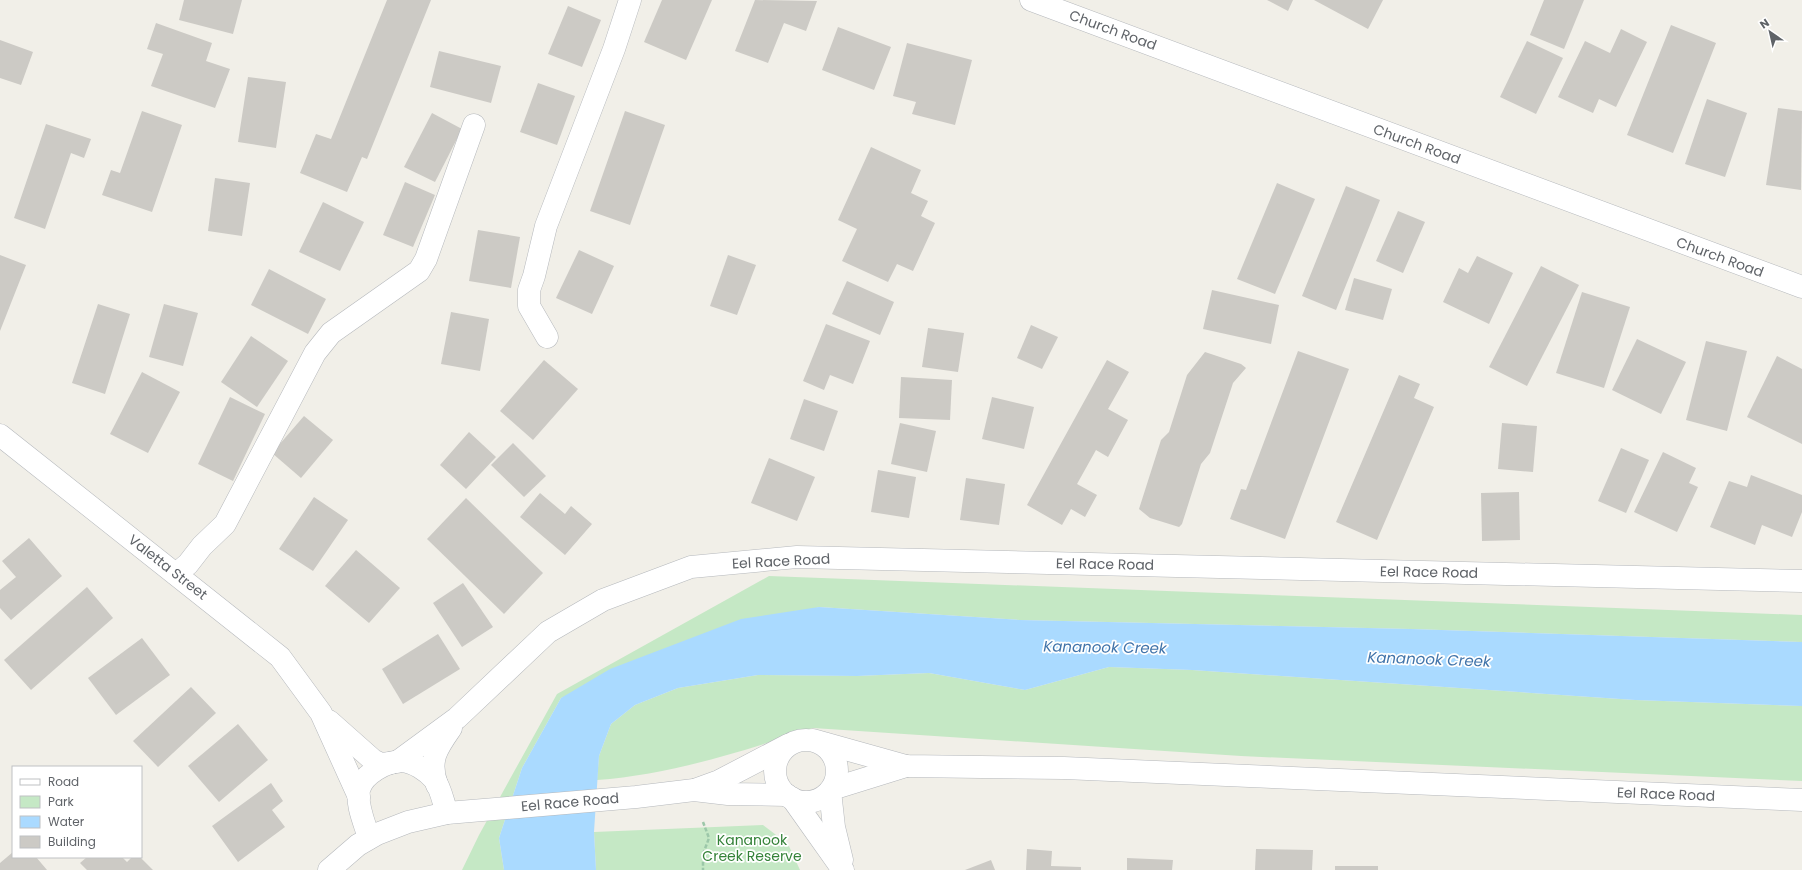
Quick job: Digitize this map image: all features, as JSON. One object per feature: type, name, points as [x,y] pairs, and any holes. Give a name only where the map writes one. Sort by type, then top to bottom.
[{"type":"street","points":[[547,337],[529,306],[529,290],[534,276],[546,226],[614,49],[630,0]]},
{"type":"street","name":"Church Road","points":[[1031,0],[1802,287]]},
{"type":"street","points":[[176,574],[188,564],[202,546],[225,524],[315,353],[331,333],[419,271],[426,259],[474,125]]},
{"type":"street","name":"Valetta Street","points":[[0,435],[280,657],[321,713],[370,758],[381,764],[394,763]]},
{"type":"street","name":"Eel Race Road","points":[[394,763],[457,718],[548,632],[603,600],[691,567],[797,557],[1802,581]]},
{"type":"street","name":"Valetta Street","points":[[321,713],[359,797],[369,838]]},
{"type":"street","name":"Eel Race Road","points":[[447,813],[433,774],[434,760],[439,746],[457,718]]},
{"type":"street","points":[[789,797],[798,801],[812,802],[825,796],[831,790],[838,770],[834,756],[825,746],[813,740],[805,739],[790,744],[780,754],[775,766],[776,779],[789,797],[843,870]]},
{"type":"street","name":"Eel Race Road","points":[[813,740],[906,766],[1072,769],[1802,800]]},
{"type":"street","name":"Eel Race Road","points":[[329,870],[352,849],[369,838],[400,824],[447,813],[636,797],[694,790],[719,781],[790,744]]},
{"type":"street","name":"Eel Race Road","points":[[394,763],[405,762],[419,767],[431,776],[437,785]]},
{"type":"street","points":[[359,797],[360,788],[371,774],[394,763]]},
{"type":"street","name":"Eel Race Road","points":[[831,790],[906,766]]},
{"type":"street","name":"Eel Race Road","points":[[694,790],[728,794],[789,797]]},
{"type":"street","points":[[831,790],[834,827],[843,870]]},
{"type":"path","points":[[703,822],[709,838],[703,854],[703,870]]},
{"type":"green space","points":[[769,576],[1802,615],[1802,642],[1411,629],[1020,620],[819,607],[561,698],[522,768],[499,838],[504,870],[462,870],[479,835],[557,694]]},
{"type":"green space","points":[[1109,667],[1192,670],[1635,700],[1802,706],[1802,781],[1241,756],[813,728],[706,761],[651,773],[597,780],[599,756],[611,724],[635,705],[678,688],[758,675],[857,676],[929,673],[1025,690]]},
{"type":"green space","name":"Kananook Creek Reserve","points":[[763,825],[788,844],[800,870],[596,870],[594,832]]},
{"type":"water","name":"Kananook Creek","points":[[819,607],[1020,620],[1411,629],[1802,642],[1802,706],[1635,700],[1192,670],[1109,667],[1025,690],[929,673],[857,676],[758,675],[678,688],[635,705],[611,724],[599,756],[594,832],[596,870],[504,870],[499,838],[522,768],[561,698],[610,669],[741,619]]},
{"type":"building","points":[[184,0],[242,0],[233,34],[179,20]]},
{"type":"building","points":[[387,0],[431,0],[367,159],[362,157],[347,192],[300,173],[316,134],[331,139]]},
{"type":"building","points":[[662,0],[712,0],[686,60],[644,42]]},
{"type":"building","points":[[755,0],[817,1],[806,31],[784,23],[768,63],[735,51]]},
{"type":"building","points":[[1267,0],[1293,0],[1288,11]]},
{"type":"building","points":[[1314,0],[1383,0],[1368,29]]},
{"type":"building","points":[[1544,0],[1584,0],[1564,49],[1530,35]]},
{"type":"building","points":[[568,6],[601,20],[582,67],[548,54]]},
{"type":"building","points":[[156,23],[212,43],[206,61],[230,69],[215,108],[151,86],[163,54],[147,49]]},
{"type":"building","points":[[1671,25],[1716,43],[1673,153],[1627,135]]},
{"type":"building","points":[[838,27],[891,47],[874,90],[822,70]]},
{"type":"building","points":[[1621,29],[1647,42],[1616,107],[1599,99],[1593,113],[1558,97],[1585,41],[1610,53]]},
{"type":"building","points":[[0,40],[33,52],[21,85],[0,78]]},
{"type":"building","points":[[1527,41],[1563,58],[1536,114],[1500,97]]},
{"type":"building","points":[[907,43],[972,60],[955,125],[912,114],[916,102],[893,96]]},
{"type":"building","points":[[439,51],[501,66],[491,103],[430,87]]},
{"type":"building","points":[[248,77],[286,82],[276,148],[238,142]]},
{"type":"building","points":[[538,83],[575,96],[557,145],[520,132]]},
{"type":"building","points":[[1707,99],[1747,113],[1725,177],[1685,164]]},
{"type":"building","points":[[1778,108],[1802,111],[1801,190],[1766,185]]},
{"type":"building","points":[[142,111],[182,125],[152,212],[102,195],[111,170],[120,173]]},
{"type":"building","points":[[625,111],[665,125],[630,225],[590,211]]},
{"type":"building","points":[[432,113],[462,129],[435,182],[404,167]]},
{"type":"building","points":[[46,124],[91,139],[84,158],[71,153],[45,229],[14,218]]},
{"type":"building","points":[[871,147],[921,170],[911,193],[928,201],[921,216],[935,223],[913,271],[897,264],[888,282],[842,261],[857,229],[838,220]]},
{"type":"building","points":[[215,178],[250,183],[242,236],[208,231]]},
{"type":"building","points":[[405,182],[435,195],[413,247],[383,235]]},
{"type":"building","points":[[1277,183],[1315,199],[1275,294],[1237,279]]},
{"type":"building","points":[[1346,186],[1380,200],[1336,310],[1302,296]]},
{"type":"building","points":[[323,202],[364,222],[340,271],[299,252]]},
{"type":"building","points":[[1398,211],[1425,222],[1403,273],[1376,261]]},
{"type":"building","points":[[478,230],[520,237],[511,288],[469,281]]},
{"type":"building","points":[[579,250],[614,266],[592,314],[556,298]]},
{"type":"building","points":[[0,255],[26,265],[0,331]]},
{"type":"building","points":[[728,255],[756,265],[737,315],[710,306]]},
{"type":"building","points":[[1477,256],[1513,273],[1489,324],[1443,302],[1459,268],[1468,273]]},
{"type":"building","points":[[1541,266],[1579,285],[1527,386],[1489,367]]},
{"type":"building","points":[[269,269],[326,299],[308,334],[251,305]]},
{"type":"building","points":[[1354,278],[1392,289],[1383,320],[1345,310]]},
{"type":"building","points":[[847,281],[894,302],[880,335],[832,314]]},
{"type":"building","points":[[1212,290],[1279,305],[1271,344],[1203,329]]},
{"type":"building","points":[[1582,292],[1630,307],[1604,388],[1556,373]]},
{"type":"building","points":[[98,304],[130,314],[105,394],[72,383]]},
{"type":"building","points":[[164,304],[198,313],[183,366],[149,357]]},
{"type":"building","points":[[451,312],[489,319],[480,371],[441,364]]},
{"type":"building","points":[[826,324],[870,341],[853,384],[830,375],[824,390],[803,381]]},
{"type":"building","points":[[1031,325],[1058,337],[1042,369],[1017,358]]},
{"type":"building","points":[[928,328],[964,333],[958,372],[922,367]]},
{"type":"building","points":[[251,336],[288,361],[257,407],[221,382]]},
{"type":"building","points":[[1637,339],[1686,362],[1661,414],[1612,390]]},
{"type":"building","points":[[1706,341],[1747,351],[1727,431],[1686,420]]},
{"type":"building","points":[[1298,351],[1349,369],[1285,539],[1230,519],[1241,489],[1246,490]]},
{"type":"building","points":[[1205,352],[1241,364],[1246,368],[1233,383],[1210,453],[1201,464],[1182,524],[1179,527],[1150,518],[1139,509],[1161,440],[1169,432],[1187,375]]},
{"type":"building","points":[[1777,356],[1802,369],[1802,444],[1747,417]]},
{"type":"building","points":[[544,360],[578,389],[533,440],[500,411]]},
{"type":"building","points":[[1107,360],[1129,372],[1108,409],[1128,420],[1108,457],[1096,450],[1077,484],[1097,495],[1085,517],[1071,509],[1062,525],[1027,505]]},
{"type":"building","points":[[142,372],[180,392],[148,453],[110,434]]},
{"type":"building","points":[[1399,375],[1420,384],[1414,398],[1434,407],[1377,540],[1336,522]]},
{"type":"building","points":[[901,377],[952,380],[950,420],[899,418]]},
{"type":"building","points":[[230,397],[265,414],[233,481],[198,464]]},
{"type":"building","points":[[992,397],[1034,407],[1024,449],[982,439]]},
{"type":"building","points":[[804,399],[838,411],[824,451],[790,439]]},
{"type":"building","points":[[304,416],[333,440],[301,478],[272,453]]},
{"type":"building","points":[[900,423],[936,431],[927,472],[891,464]]},
{"type":"building","points":[[1502,423],[1537,426],[1533,472],[1498,469]]},
{"type":"building","points":[[469,432],[496,457],[466,489],[440,465]]},
{"type":"building","points":[[513,443],[546,476],[524,497],[491,465]]},
{"type":"building","points":[[1621,448],[1649,460],[1626,513],[1598,501]]},
{"type":"building","points":[[1663,452],[1696,468],[1689,483],[1698,487],[1677,532],[1634,512]]},
{"type":"building","points":[[769,458],[815,477],[797,521],[751,503]]},
{"type":"building","points":[[878,470],[916,477],[909,518],[871,512]]},
{"type":"building","points":[[1751,475],[1802,495],[1802,512],[1792,537],[1762,525],[1755,545],[1710,527],[1729,481],[1747,487]]},
{"type":"building","points":[[966,478],[1005,484],[999,525],[960,520]]},
{"type":"building","points":[[1519,492],[1520,540],[1482,541],[1481,493]]},
{"type":"building","points":[[540,493],[565,514],[571,506],[592,524],[565,555],[520,517]]},
{"type":"building","points":[[314,497],[348,520],[313,571],[279,549]]},
{"type":"building","points":[[466,498],[543,573],[504,614],[427,539]]},
{"type":"building","points":[[29,538],[62,576],[11,620],[0,608],[0,590],[16,577],[2,561]]},
{"type":"building","points":[[356,550],[400,588],[369,623],[325,586]]},
{"type":"building","points":[[463,583],[493,627],[462,647],[433,603]]},
{"type":"building","points":[[87,587],[113,618],[31,690],[4,660]]},
{"type":"building","points":[[438,634],[460,669],[403,704],[382,669]]},
{"type":"building","points":[[142,638],[170,675],[116,715],[88,678]]},
{"type":"building","points":[[191,687],[216,713],[158,767],[133,741]]},
{"type":"building","points":[[238,724],[268,760],[219,802],[188,766]]},
{"type":"building","points":[[271,783],[283,801],[272,810],[285,827],[238,862],[212,826]]},
{"type":"building","points":[[1027,849],[1052,851],[1051,866],[1081,867],[1081,870],[1026,870]]},
{"type":"building","points":[[1256,849],[1313,850],[1312,870],[1255,870]]},
{"type":"building","points":[[12,853],[12,858],[37,858],[47,870],[0,870],[0,863]]},
{"type":"building","points":[[86,858],[123,858],[127,862],[131,858],[141,858],[153,870],[87,870],[80,863]]},
{"type":"building","points":[[1127,858],[1173,860],[1172,870],[1127,870]]},
{"type":"building","points":[[991,860],[995,870],[965,870]]},
{"type":"building","points":[[1335,866],[1378,866],[1378,870],[1335,870]]}]
